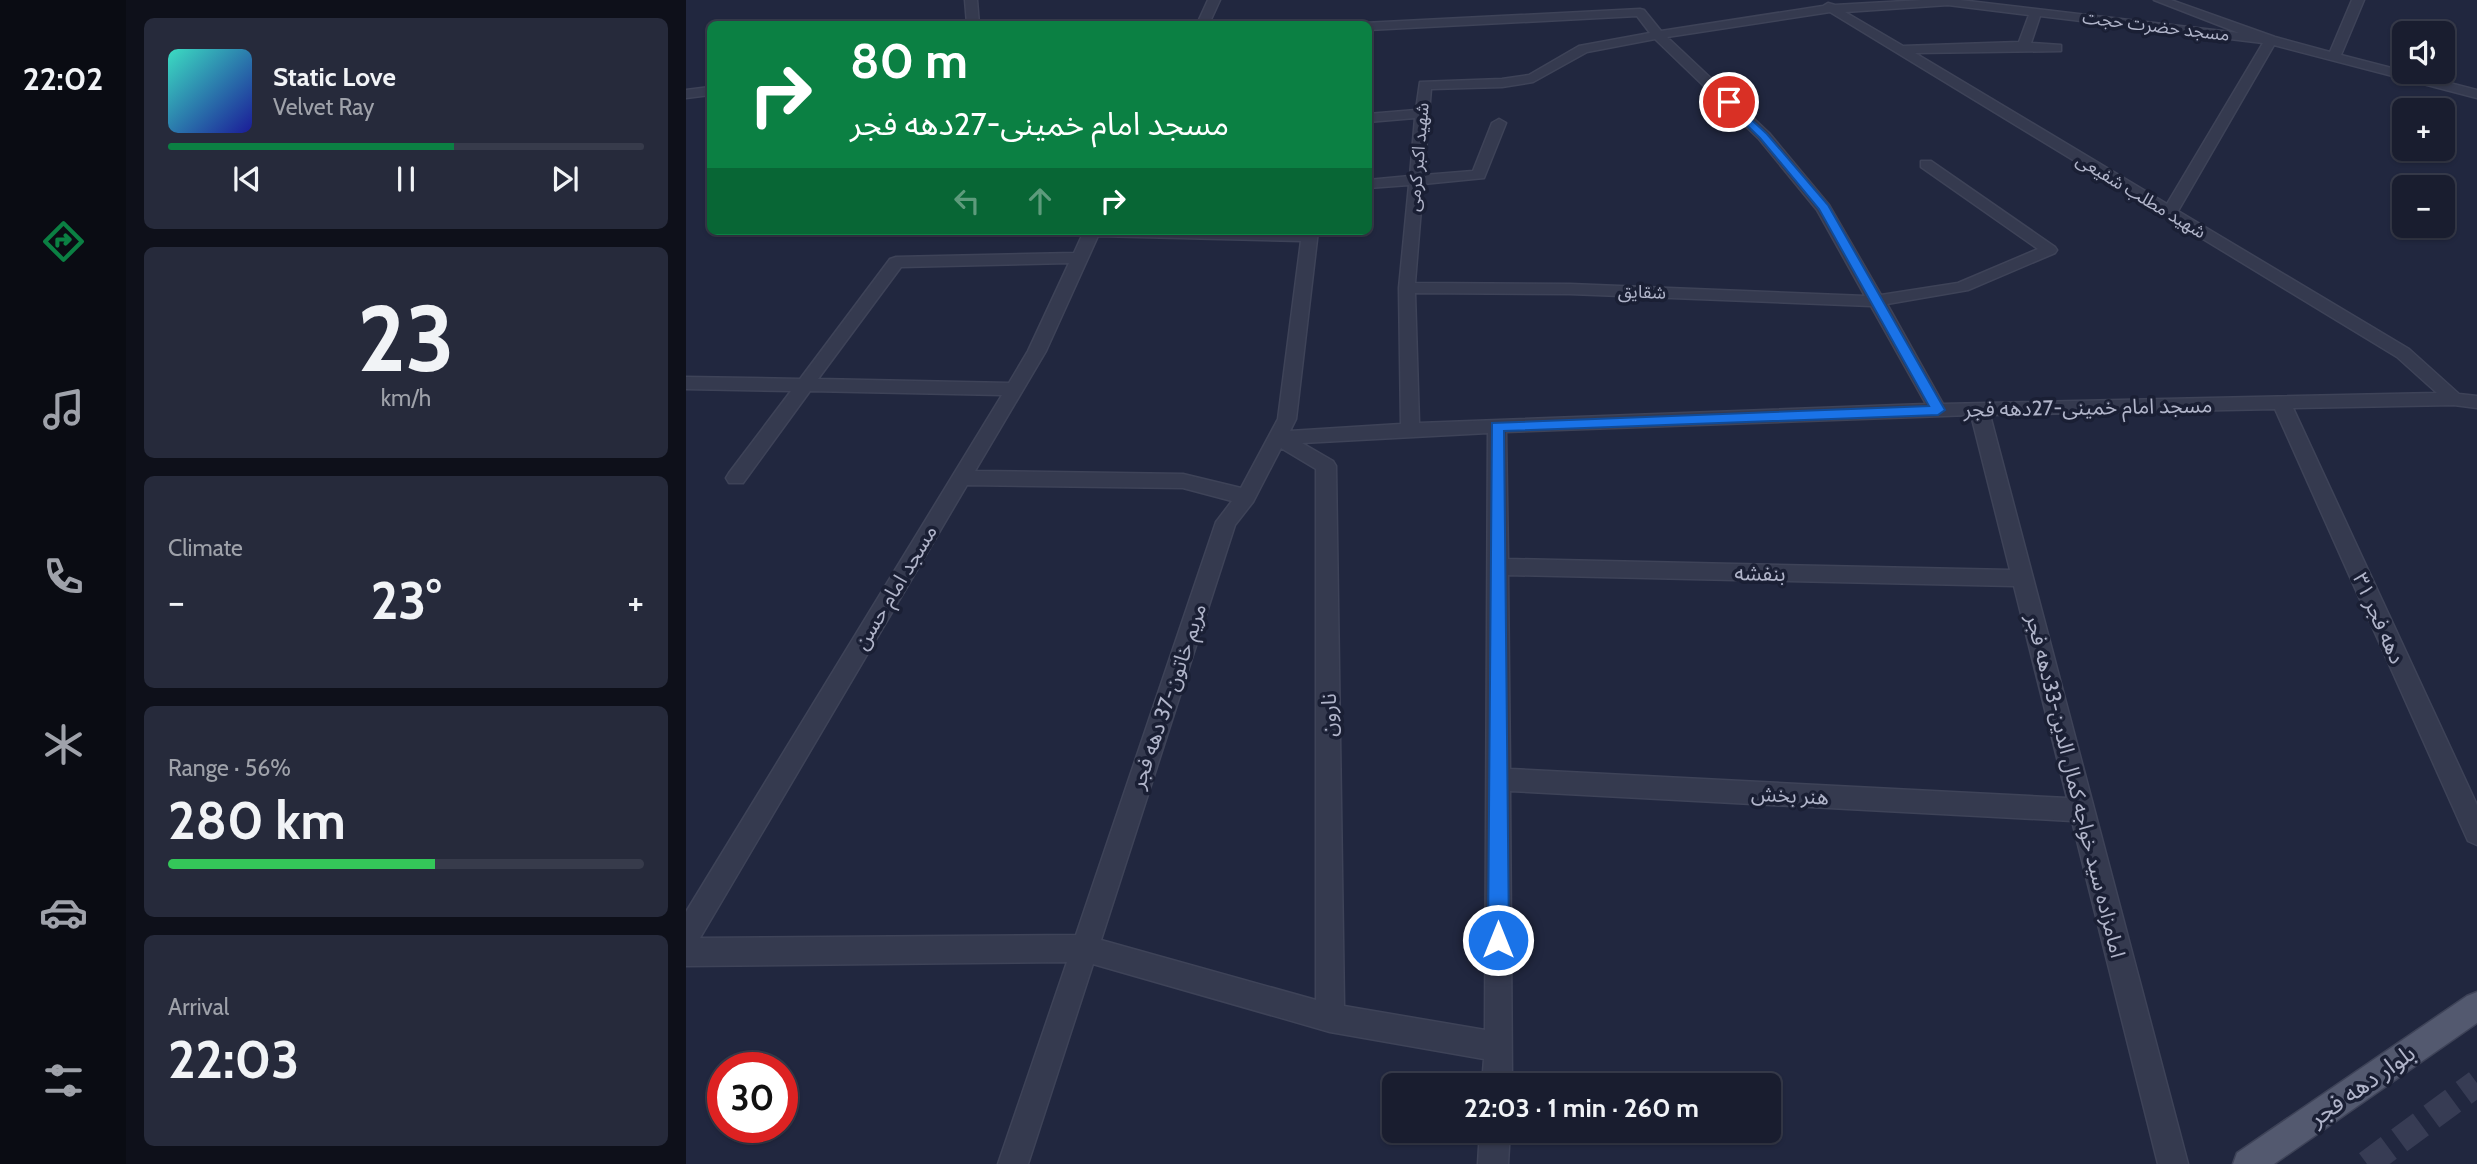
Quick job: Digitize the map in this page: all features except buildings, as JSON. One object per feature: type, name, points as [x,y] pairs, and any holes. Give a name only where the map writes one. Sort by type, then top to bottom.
[{"type":"main road","name":"بلوار دهه فجر","points":[[2248,1164],[2477,1006]]},
{"type":"street","points":[[971,0],[973,21]]},
{"type":"street","points":[[1204,21],[1214,0]]},
{"type":"street","points":[[1588,0],[1593,14]]},
{"type":"street","points":[[2160,0],[2197,6],[2271,40],[2169,213]]},
{"type":"street","points":[[2334,57],[2358,0]]},
{"type":"street","name":"مسجد حضرت حجت","points":[[1658,35],[1828,4],[1948,2],[2271,40],[2477,94]]},
{"type":"street","name":"شهید مطلب شفیعی","points":[[1828,4],[1897,50],[2403,353],[2454,398]]},
{"type":"street","points":[[1372,26],[1509,14],[1640,12],[1658,35],[1764,136],[1824,208],[1938,410]]},
{"type":"street","points":[[2024,46],[2036,12]]},
{"type":"street","name":"شهید اکبر کرمی","points":[[1410,429],[1407,288],[1425,85],[1502,83],[1533,78],[1583,49],[1658,35]]},
{"type":"street","points":[[1897,50],[2024,46],[2057,48]]},
{"type":"street","points":[[686,94],[707,91]]},
{"type":"street","points":[[1372,118],[1422,113]]},
{"type":"street","points":[[1372,184],[1479,176],[1499,123]]},
{"type":"street","name":"شقایق","points":[[1407,288],[1570,289],[1877,301],[1962,287],[2049,250],[1926,164]]},
{"type":"street","name":"مسجد امام حسن","points":[[686,937],[1037,351],[1090,235]]},
{"type":"street","name":"مریم خاتون-37 دهه فجر","points":[[1013,1164],[1227,522],[1246,497],[1279,438],[1287,418],[1309,235]]},
{"type":"street","points":[[736,478],[896,262],[1079,258]]},
{"type":"street","points":[[686,383],[1013,389]]},
{"type":"street","name":"مسجد امام خمینی-27دهه فجر","points":[[1279,438],[1410,429],[1938,410],[2454,398],[2477,402]]},
{"type":"street","name":"دهه فجر ۳۱","points":[[2281,402],[2477,833]]},
{"type":"street","name":"امامزاده سید خواجه کمال الدین-33دهه فجر","points":[[1979,409],[2174,1164]]},
{"type":"street","points":[[1497,426],[1498,1073]]},
{"type":"street","name":"نارون","points":[[1279,438],[1326,466],[1330,1018]]},
{"type":"street","points":[[960,478],[1183,481],[1246,497]]},
{"type":"street","name":"بنفشه","points":[[1498,567],[2023,578]]},
{"type":"street","name":"هنر بخش","points":[[1498,779],[2082,810]]},
{"type":"street","points":[[686,952],[1083,948],[1330,1018],[1499,1047]]},
{"type":"street","points":[[1493,1164],[1494,1143]]},
{"type":"tunnel","points":[[2367,1164],[2477,1083]]},
{"type":"route","points":[[1498,940],[1497,426],[1938,410],[1824,208],[1764,136],[1729,102]]}]
